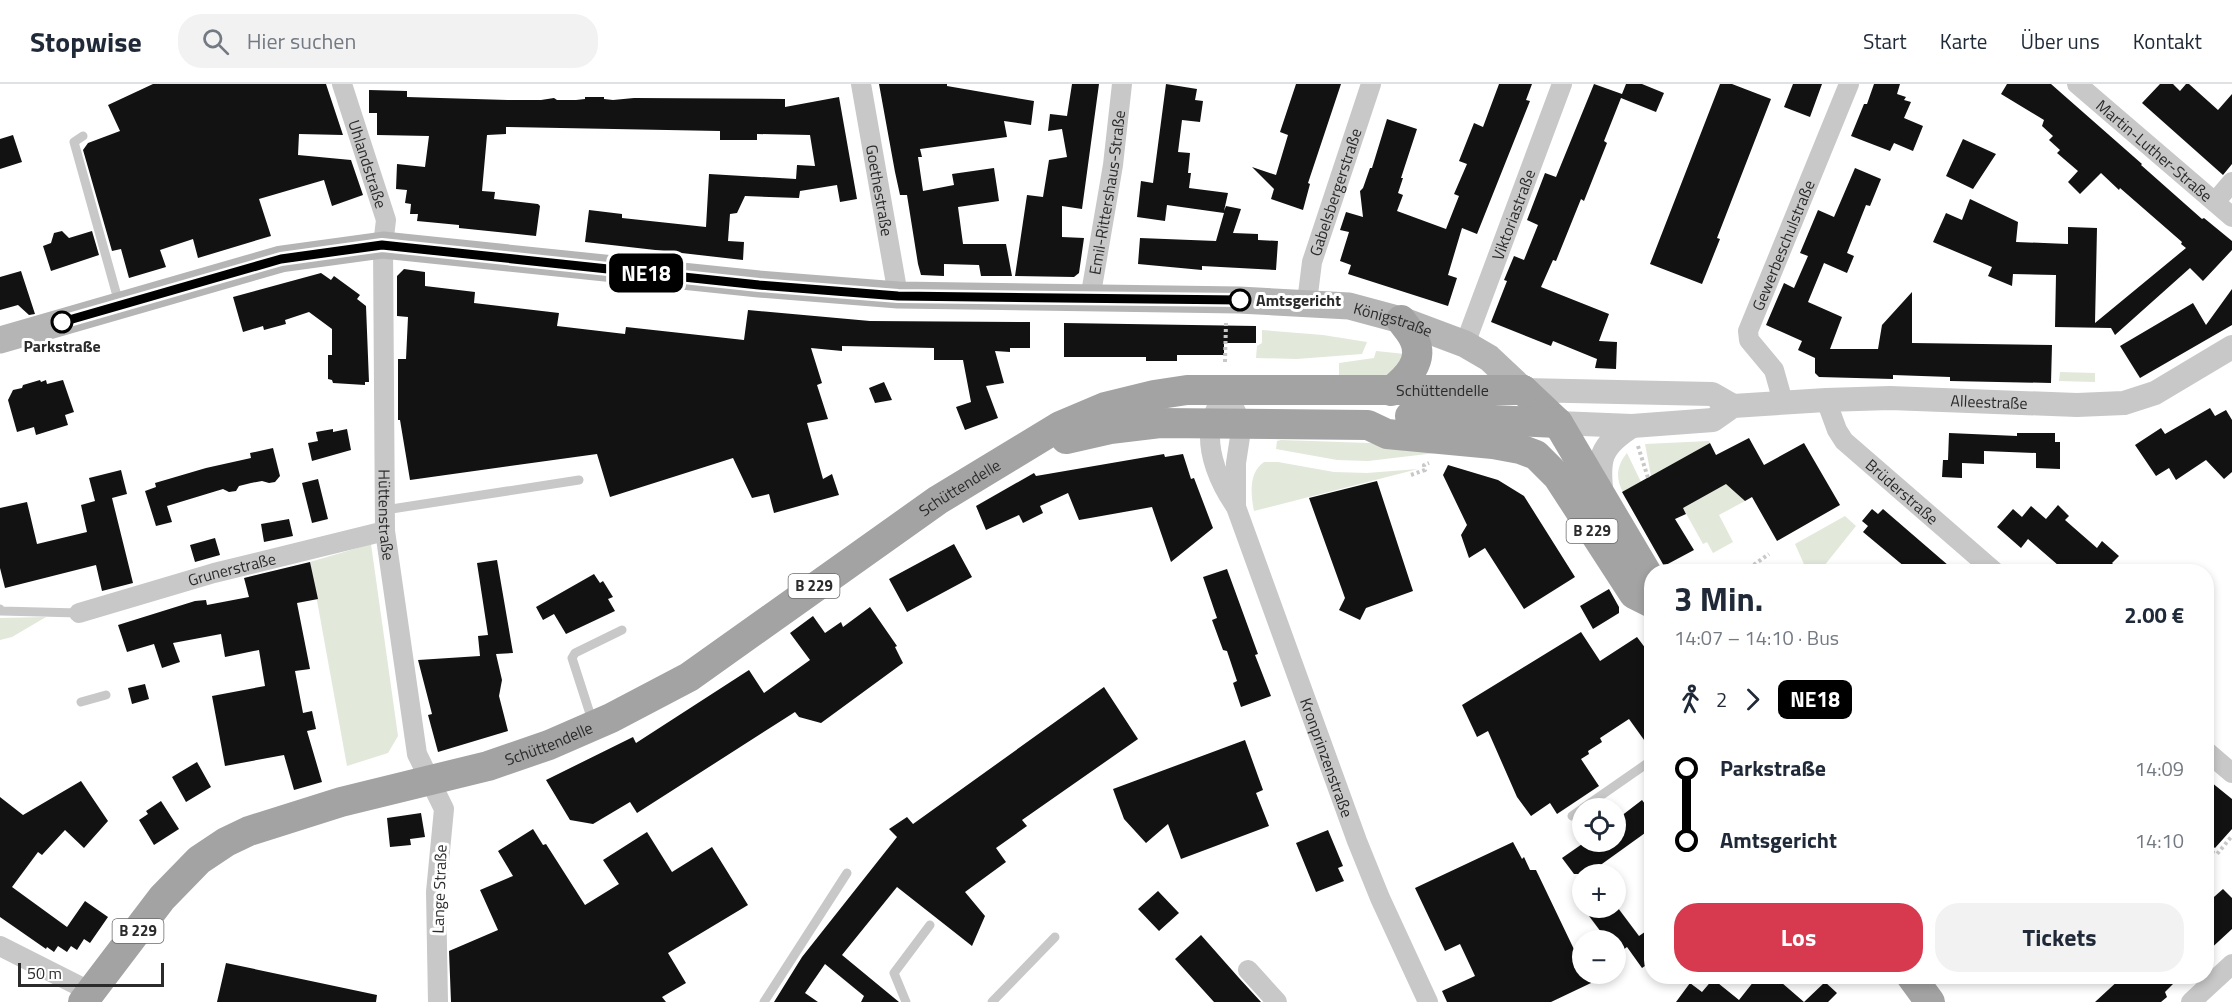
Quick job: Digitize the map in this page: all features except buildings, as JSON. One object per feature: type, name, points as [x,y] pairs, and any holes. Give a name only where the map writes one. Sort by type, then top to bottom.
[{"type":"main road","name":"Königstraße","points":[[0,340],[281,259],[382,245],[759,285],[898,296],[1307,302],[1349,306],[1401,320],[1465,344],[1489,358],[1523,390]]},
{"type":"main road","points":[[1391,390],[1406,379],[1414,367],[1415,341],[1401,320]]},
{"type":"main road","name":"Schüttendelle","points":[[87,997],[162,898],[199,860],[226,842],[249,831],[341,802],[488,766],[549,745],[647,700],[689,677],[938,500],[1060,426],[1106,407],[1154,395],[1187,390],[1225,376],[1391,390],[1523,390]]},
{"type":"main road","points":[[1518,420],[1523,390]]},
{"type":"main road","name":"B 229","points":[[1523,390],[1558,423],[1644,569]]},
{"type":"main road","name":"Schüttendelle","points":[[1368,425],[1387,415],[1518,420]]},
{"type":"main road","name":"B 229","points":[[1518,420],[1558,423]]},
{"type":"main road","name":"B 229","points":[[1518,420],[1536,455],[1558,477],[1634,594],[1644,599]]},
{"type":"main road","name":"Schüttendelle","points":[[1017,452],[1110,429],[1160,423],[1211,423],[1368,425],[1387,434],[1438,437],[1503,445],[1536,455]]},
{"type":"main road","points":[[1917,984],[1930,1002]]},
{"type":"street","name":"Uhlandstraße","points":[[342,84],[386,220],[382,245]]},
{"type":"street","name":"Goethestraße","points":[[861,84],[898,296]]},
{"type":"street","name":"Emil-Rittershaus-Straße","points":[[1090,299],[1113,165],[1122,84]]},
{"type":"street","name":"Gabelsbergerstraße","points":[[1307,302],[1312,262],[1371,84]]},
{"type":"street","name":"Viktoriastraße","points":[[1465,344],[1562,84]]},
{"type":"street","name":"Gewerbeschulstraße","points":[[1783,402],[1774,370],[1749,340],[1748,331],[1849,84]]},
{"type":"street","name":"Martin-Luther-Straße","points":[[2078,84],[2232,217]]},
{"type":"street","points":[[2215,202],[2232,182]]},
{"type":"street","name":"Hüttenstraße","points":[[382,245],[385,531],[417,754],[430,780]]},
{"type":"street","name":"Alleestraße","points":[[1558,423],[1632,426],[1713,420],[1733,406],[1826,400],[1890,398],[2077,405],[2124,404],[2155,393],[2232,347]]},
{"type":"street","points":[[1225,376],[1242,424]]},
{"type":"street","name":"Kronprinzenstraße","points":[[1225,376],[1211,423],[1212,453],[1224,489],[1236,507],[1357,841],[1380,898],[1428,1002]]},
{"type":"street","name":"Alleestraße","points":[[1523,390],[1712,394],[1733,406]]},
{"type":"street","name":"Brüderstraße","points":[[1826,400],[1837,430],[1844,441],[1986,564]]},
{"type":"street","name":"Kronprinzenstraße","points":[[1236,507],[1236,475],[1242,424]]},
{"type":"street","points":[[1602,498],[1598,471],[1602,456],[1616,436],[1632,426]]},
{"type":"street","name":"Grunerstraße","points":[[79,613],[224,570],[385,531]]},
{"type":"street","points":[[2214,758],[2232,773]]},
{"type":"street","name":"Lange Straße","points":[[430,780],[444,809],[436,892],[438,1002]]},
{"type":"street","points":[[0,946],[87,997]]},
{"type":"street","points":[[2214,981],[2232,964]]},
{"type":"street","points":[[1248,970],[1277,1002]]},
{"type":"street","points":[[2191,1002],[2210,984]]},
{"type":"lane","points":[[83,136],[74,142],[120,305]]},
{"type":"lane","points":[[385,510],[579,480]]},
{"type":"lane","points":[[0,609],[1,611],[79,613]]},
{"type":"lane","points":[[593,726],[572,658],[575,653],[622,630]]},
{"type":"lane","points":[[81,702],[106,695]]},
{"type":"lane","points":[[1598,798],[1644,766]]},
{"type":"lane","points":[[764,1002],[847,873]]},
{"type":"lane","points":[[906,1002],[894,973],[930,925]]},
{"type":"lane","points":[[992,1002],[1055,937]]},
{"type":"path","points":[[1225,376],[1226,325]]},
{"type":"path","points":[[1632,426],[1648,478]]},
{"type":"path","points":[[1411,475],[1425,470],[1424,465]]},
{"type":"path","points":[[1755,564],[1769,554]]},
{"type":"path","points":[[2214,853],[2217,854],[2232,836]]},
{"type":"shaded area","points":[[1262,330],[1323,335],[1367,342],[1362,354],[1297,359],[1256,358],[1257,346],[1262,343]]},
{"type":"shaded area","points":[[1376,351],[1405,354],[1394,376],[1339,376],[1339,363],[1374,358]]},
{"type":"shaded area","points":[[2060,372],[2095,373],[2095,382],[2059,381]]},
{"type":"shaded area","points":[[1277,441],[1398,444],[1444,452],[1368,461],[1337,460],[1276,449]]},
{"type":"shaded area","points":[[1709,441],[1710,443],[1651,476],[1645,444]]},
{"type":"shaded area","points":[[1627,453],[1641,482],[1623,492],[1618,472]]},
{"type":"shaded area","points":[[1264,462],[1278,462],[1334,472],[1367,473],[1418,469],[1254,511],[1253,478]]},
{"type":"shaded area","points":[[1726,483],[1745,501],[1719,515],[1733,542],[1713,553],[1707,542],[1703,544],[1683,508]]},
{"type":"shaded area","points":[[1845,516],[1856,526],[1826,564],[1804,564],[1795,544]]},
{"type":"shaded area","points":[[371,544],[398,736],[388,753],[347,766],[310,562]]},
{"type":"shaded area","points":[[46,617],[12,637],[0,640],[0,618]]},
{"type":"bus line","name":"NE18","points":[[62,322],[281,259],[382,245],[759,285],[898,296],[1240,300]]},
{"type":"place","name":"Amtsgericht","points":[[1240,300]]},
{"type":"place","name":"Parkstraße","points":[[62,322]]}]
